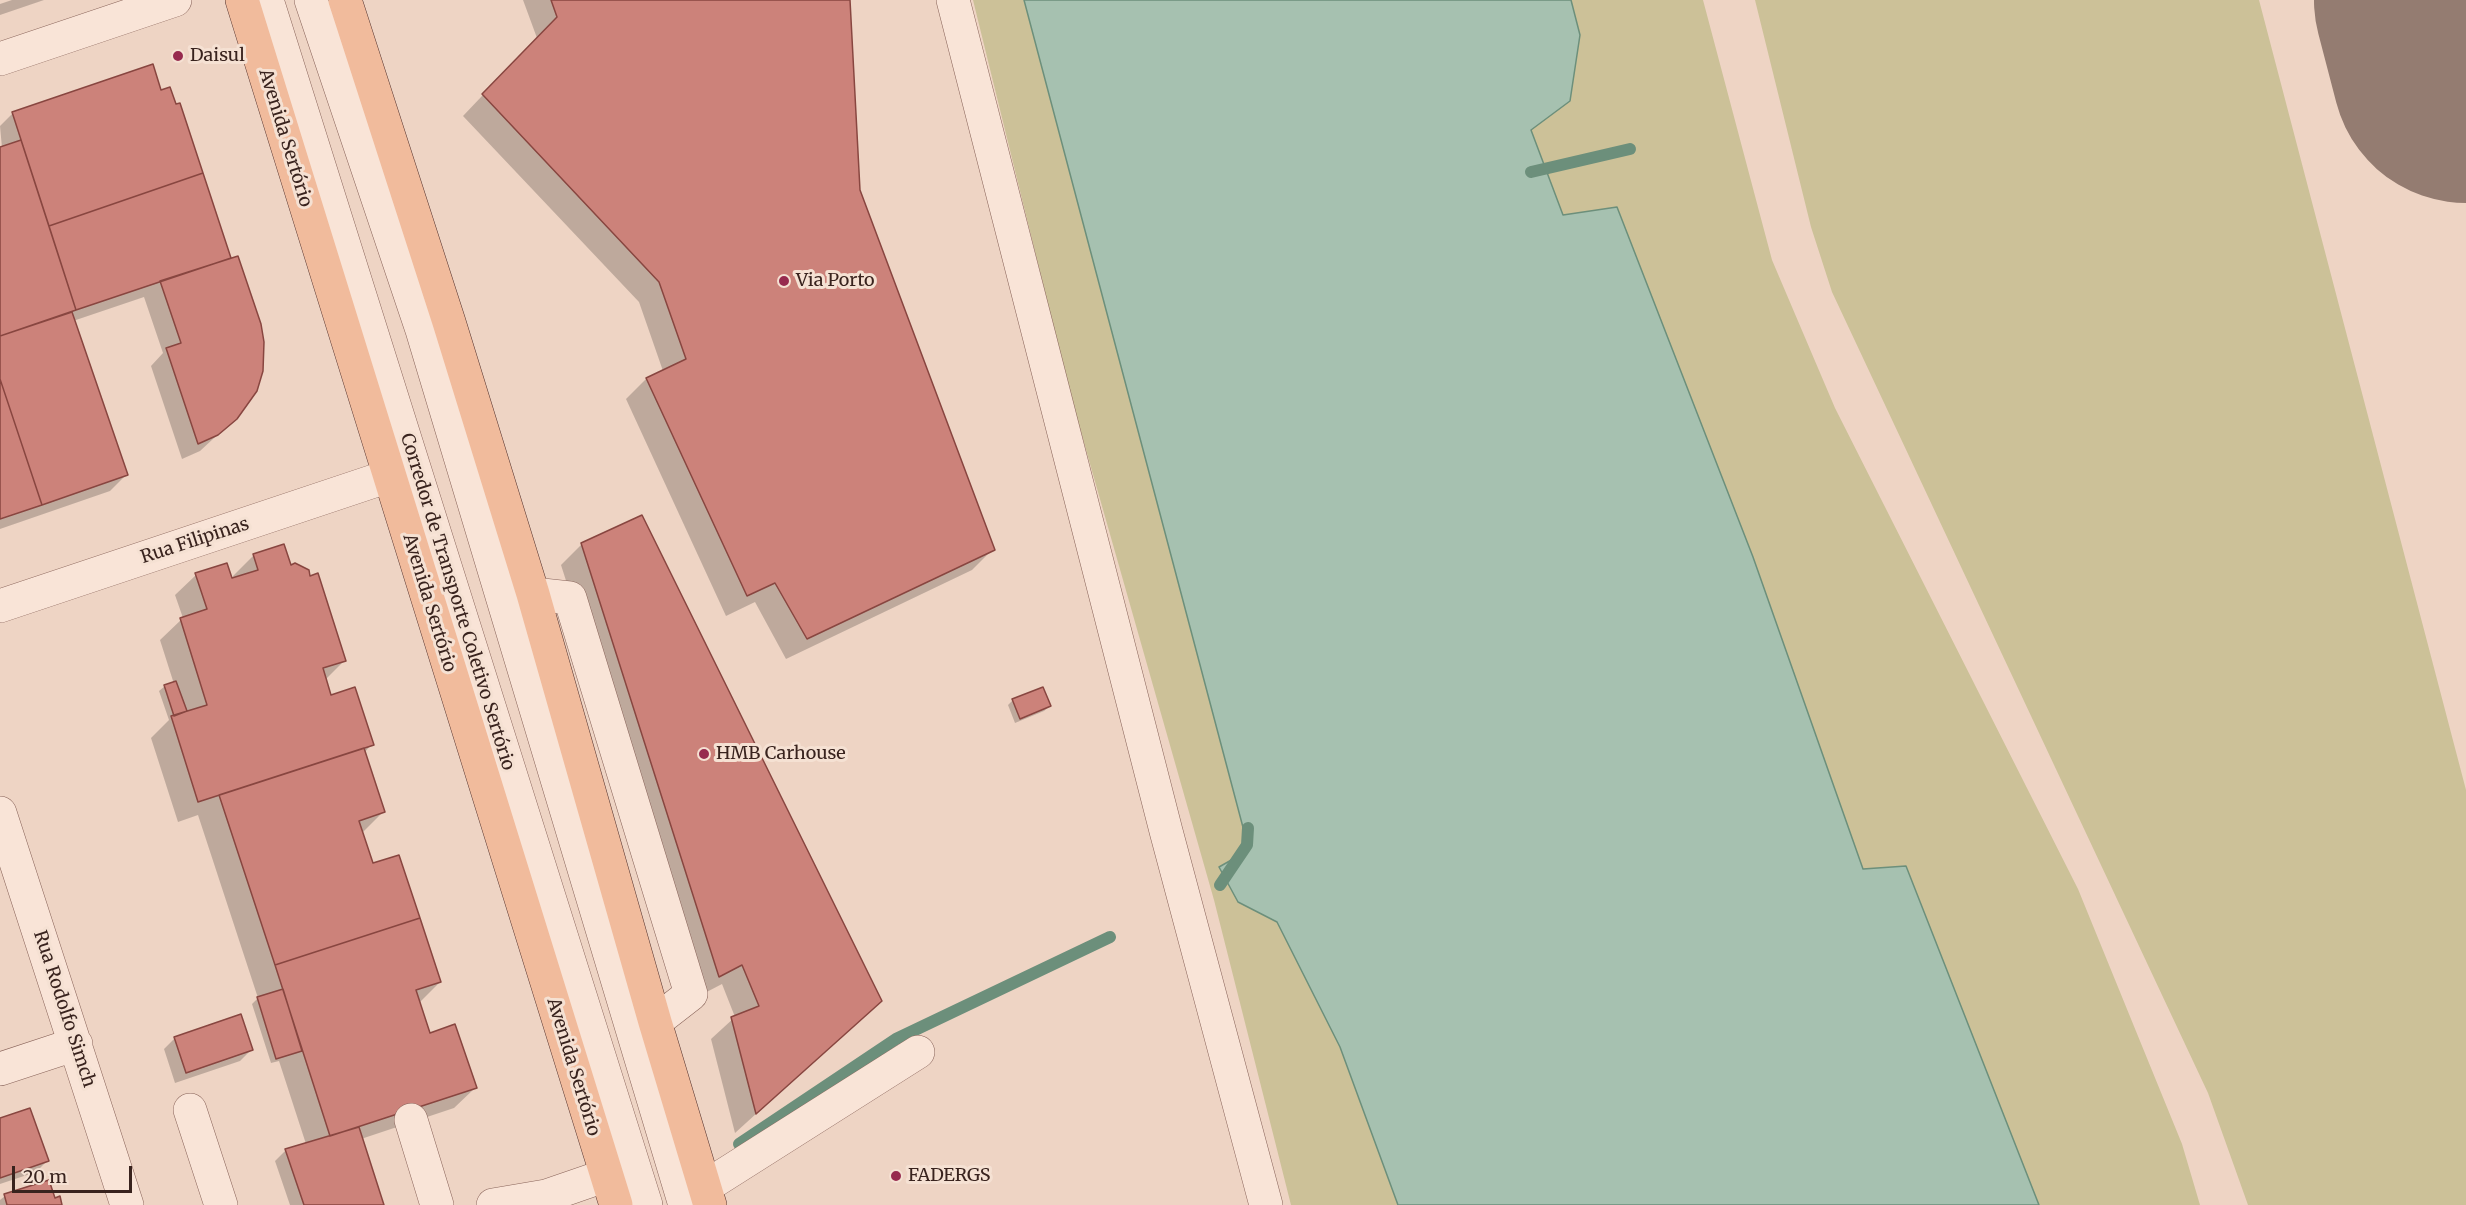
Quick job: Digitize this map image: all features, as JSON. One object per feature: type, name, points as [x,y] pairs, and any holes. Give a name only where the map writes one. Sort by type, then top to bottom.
[{"type":"main road","name":"Avenida Sertório","points":[[242,0],[612,1190]]},
{"type":"main road","points":[[345,0],[449,322],[533,594],[655,1022],[700,1199]]},
{"type":"street","points":[[0,59],[175,0]]},
{"type":"street","name":"Corredor de Transporte Coletivo Sertório","points":[[267,0],[646,1205]]},
{"type":"street","points":[[311,0],[422,330],[700,1199],[918,1052]]},
{"type":"street","points":[[954,0],[1163,820],[1266,1205]]},
{"type":"street","name":"Rua Filipinas","points":[[0,606],[389,476]]},
{"type":"street","points":[[533,594],[570,598],[691,994],[655,1022]]},
{"type":"street","name":"Rua Rodolfo Simch","points":[[0,813],[127,1205]]},
{"type":"street","points":[[0,1069],[76,1044]]},
{"type":"street","points":[[190,1110],[221,1205]]},
{"type":"street","points":[[411,1120],[437,1205]]},
{"type":"street","points":[[493,1205],[546,1196],[612,1190]]},
{"type":"shaded area","points":[[973,0],[1703,0],[1772,260],[1835,408],[2078,889],[2182,1144],[2200,1205],[1291,1205],[1214,900],[1069,390]]},
{"type":"shaded area","points":[[1024,0],[1571,0],[1580,35],[1570,101],[1531,130],[1563,215],[1617,207],[1753,557],[1863,869],[1906,866],[2039,1205],[1398,1205],[1340,1047],[1277,922],[1238,902],[1219,867],[1249,850]]},
{"type":"shaded area","points":[[1755,0],[2259,0],[2466,790],[2466,1205],[2248,1205],[2208,1093],[1832,292],[1811,227]]},
{"type":"building","points":[[551,0],[850,0],[860,190],[995,550],[807,639],[775,583],[747,596],[646,378],[686,359],[659,282],[482,94],[557,17]]},
{"type":"building","points":[[153,64],[161,90],[170,87],[176,104],[180,103],[203,173],[49,226],[12,112]]},
{"type":"building","points":[[21,140],[76,310],[0,336],[0,147]]},
{"type":"building","points":[[203,173],[231,258],[76,310],[49,226]]},
{"type":"building","points":[[238,256],[261,324],[264,342],[263,371],[257,391],[237,419],[218,435],[198,444],[166,348],[181,343],[160,281]]},
{"type":"building","points":[[72,312],[128,475],[42,505],[0,379],[0,336]]},
{"type":"building","points":[[0,379],[42,505],[0,519]]},
{"type":"building","name":"HMB Carhouse","points":[[642,515],[882,1001],[756,1114],[731,1017],[759,1006],[742,965],[719,977],[581,543]]},
{"type":"building","points":[[284,544],[291,565],[295,563],[309,570],[310,576],[318,573],[346,661],[323,668],[331,695],[355,687],[374,745],[198,802],[171,716],[207,705],[180,618],[207,609],[195,573],[227,563],[232,578],[258,570],[253,554]]},
{"type":"building","points":[[176,681],[187,711],[174,716],[164,685]]},
{"type":"building","points":[[1043,687],[1051,706],[1020,719],[1012,699]]},
{"type":"building","points":[[364,748],[385,812],[359,821],[373,863],[399,855],[420,918],[275,965],[219,795]]},
{"type":"building","points":[[420,918],[441,982],[416,990],[430,1033],[455,1024],[477,1088],[330,1136],[275,965]]},
{"type":"building","points":[[283,989],[302,1051],[276,1059],[257,997]]},
{"type":"building","points":[[241,1014],[253,1050],[186,1073],[174,1037]]},
{"type":"building","points":[[30,1108],[49,1161],[0,1178],[0,1118]]},
{"type":"building","points":[[359,1127],[384,1205],[304,1205],[285,1149]]},
{"type":"building","points":[[49,1180],[55,1198],[60,1196],[62,1205],[7,1205],[4,1194]]},
{"type":"waterway","points":[[1531,172],[1630,149]]},
{"type":"waterway","points":[[1220,885],[1247,845],[1248,828]]},
{"type":"waterway","points":[[739,1144],[896,1039],[1110,937]]},
{"type":"runway","points":[[2448,0],[2466,69]]},
{"type":"place","name":"Daisul","points":[[178,56]]},
{"type":"place","name":"Via Porto","points":[[784,281]]},
{"type":"place","name":"HMB Carhouse","points":[[704,754]]},
{"type":"place","name":"FADERGS","points":[[896,1176]]}]
